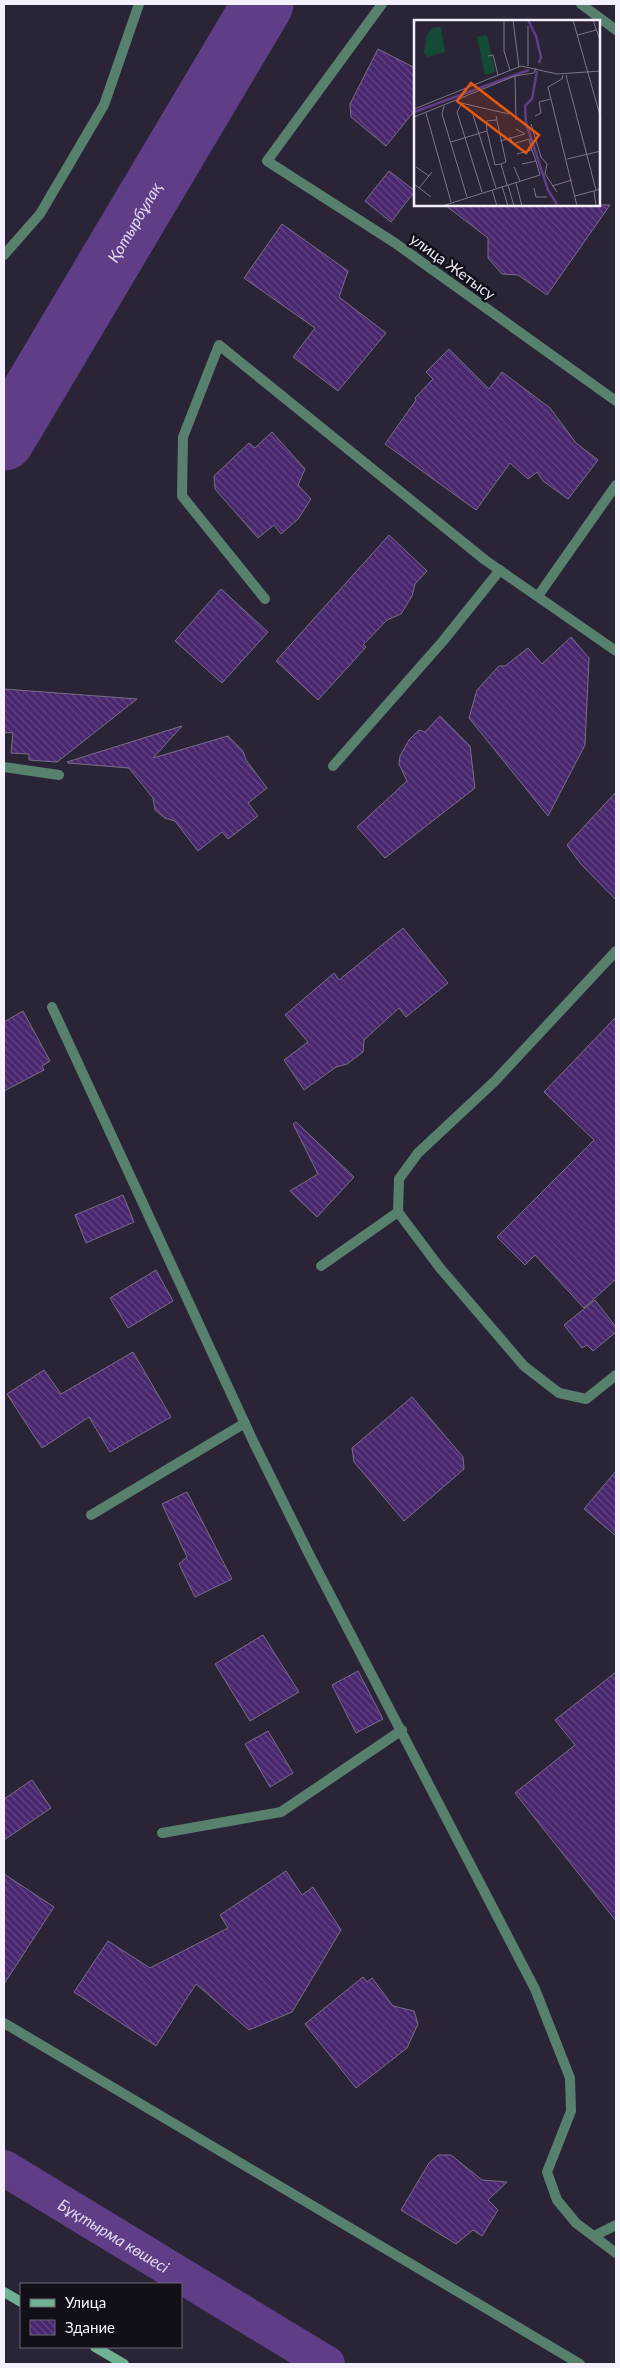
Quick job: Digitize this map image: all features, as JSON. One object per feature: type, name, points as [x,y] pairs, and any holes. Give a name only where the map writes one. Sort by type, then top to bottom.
[{"type":"main road","points":[[4,2292],[20,2301]]},
{"type":"main road","points":[[97,2348],[124,2364]]},
{"type":"street","points":[[4,255],[40,214],[104,105],[140,4]]},
{"type":"street","name":"улица Жетысу","points":[[382,4],[267,161],[395,243],[616,401]]},
{"type":"street","points":[[581,4],[616,30]]},
{"type":"street","points":[[265,599],[182,496],[183,437],[219,345],[500,570],[616,651]]},
{"type":"street","points":[[538,596],[616,485]]},
{"type":"street","points":[[333,766],[444,641],[500,570]]},
{"type":"street","points":[[4,767],[59,775]]},
{"type":"street","points":[[616,951],[494,1081],[418,1154],[399,1179],[398,1212],[440,1268],[524,1366],[559,1393],[586,1399],[616,1375]]},
{"type":"street","points":[[52,1007],[199,1321],[210,1352],[310,1556],[535,1989],[570,2078],[571,2111],[547,2172],[557,2200],[576,2223],[616,2253]]},
{"type":"street","points":[[321,1266],[398,1212]]},
{"type":"street","points":[[91,1515],[245,1423]]},
{"type":"street","points":[[162,1833],[281,1812],[402,1730]]},
{"type":"street","points":[[4,2023],[580,2364]]},
{"type":"street","points":[[594,2236],[616,2225]]},
{"type":"building","points":[[378,49],[414,67],[414,111],[386,146],[351,117],[350,104]]},
{"type":"building","points":[[389,171],[414,190],[391,222],[365,201]]},
{"type":"building","points":[[610,205],[547,295],[518,275],[502,274],[488,258],[488,238],[446,206]]},
{"type":"building","points":[[282,224],[348,271],[339,297],[386,333],[338,391],[293,357],[315,328],[244,278]]},
{"type":"building","points":[[449,349],[489,389],[502,372],[550,408],[576,443],[598,460],[568,499],[543,481],[537,472],[528,479],[510,463],[476,510],[385,444],[416,400],[415,398],[433,379],[426,372]]},
{"type":"building","points":[[272,432],[305,469],[298,485],[311,499],[298,519],[281,534],[274,525],[258,538],[215,489],[214,476],[249,443],[255,448]]},
{"type":"building","points":[[389,535],[427,571],[415,584],[412,596],[401,614],[387,620],[363,645],[366,647],[318,700],[276,661]]},
{"type":"building","points":[[221,589],[268,632],[222,683],[175,641]]},
{"type":"building","points":[[571,637],[589,658],[585,745],[548,816],[469,718],[477,690],[499,666],[505,666],[528,648],[542,664]]},
{"type":"building","points":[[4,689],[137,699],[57,762],[29,760],[29,754],[11,753],[13,733],[4,732]]},
{"type":"building","points":[[440,716],[470,746],[475,788],[385,858],[357,827],[407,781],[399,764],[400,756],[409,740],[419,730],[425,732]]},
{"type":"building","points":[[182,726],[153,758],[228,736],[243,751],[246,760],[267,788],[248,803],[258,816],[228,839],[222,832],[198,851],[175,821],[165,818],[155,810],[153,798],[129,768],[67,762]]},
{"type":"building","points":[[616,792],[616,900],[580,863],[567,845]]},
{"type":"building","points":[[403,928],[448,983],[406,1017],[399,1008],[364,1040],[363,1052],[347,1064],[336,1067],[304,1090],[284,1060],[308,1042],[285,1015],[334,973],[339,980]]},
{"type":"building","points":[[23,1011],[50,1061],[42,1066],[44,1070],[4,1091],[4,1022]]},
{"type":"building","points":[[616,1017],[616,1279],[584,1308],[535,1255],[525,1265],[497,1237],[594,1140],[544,1092]]},
{"type":"building","points":[[296,1122],[354,1177],[317,1217],[290,1191],[318,1174],[293,1124]]},
{"type":"building","points":[[123,1195],[134,1222],[86,1243],[75,1215]]},
{"type":"building","points":[[156,1270],[173,1301],[128,1328],[110,1298]]},
{"type":"building","points":[[595,1300],[616,1327],[616,1332],[593,1351],[587,1345],[582,1348],[564,1325]]},
{"type":"building","points":[[133,1352],[171,1417],[110,1452],[89,1417],[42,1448],[7,1394],[44,1370],[61,1394]]},
{"type":"building","points":[[412,1397],[463,1457],[464,1469],[404,1521],[354,1462],[352,1448]]},
{"type":"building","points":[[616,1471],[616,1536],[584,1509]]},
{"type":"building","points":[[187,1492],[232,1579],[195,1597],[179,1564],[187,1557],[162,1504]]},
{"type":"building","points":[[263,1635],[299,1692],[250,1721],[215,1664]]},
{"type":"building","points":[[358,1671],[383,1719],[356,1733],[332,1685]]},
{"type":"building","points":[[616,1672],[616,1921],[515,1793],[575,1745],[555,1720]]},
{"type":"building","points":[[268,1731],[293,1773],[270,1787],[245,1744]]},
{"type":"building","points":[[32,1780],[51,1808],[4,1840],[4,1799]]},
{"type":"building","points":[[286,1871],[302,1895],[313,1887],[341,1930],[292,2012],[249,2030],[196,1984],[156,2046],[74,1992],[108,1941],[150,1968],[228,1928],[220,1915]]},
{"type":"building","points":[[4,1874],[54,1907],[4,1984]]},
{"type":"building","points":[[363,1977],[367,1982],[372,1978],[393,2006],[414,2011],[418,2024],[407,2048],[356,2088],[305,2024]]},
{"type":"building","points":[[438,2155],[451,2155],[482,2180],[507,2182],[488,2200],[498,2210],[482,2236],[473,2230],[456,2244],[401,2210],[429,2163]]},
{"type":"waterway","name":"Қотырбұлақ","points":[[4,440],[263,4]]},
{"type":"waterway","name":"Бұқтырма көшесі","points":[[4,2168],[327,2364]]}]
